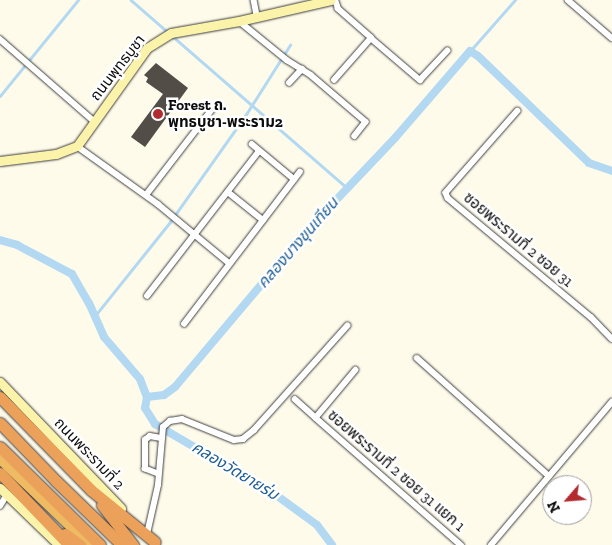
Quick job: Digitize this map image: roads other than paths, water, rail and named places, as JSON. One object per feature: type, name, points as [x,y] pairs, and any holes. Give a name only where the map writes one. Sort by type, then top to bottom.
[{"type":"highway","points":[[3,400],[91,490],[133,545]]},
{"type":"highway","points":[[0,416],[79,498],[129,545]]},
{"type":"highway","points":[[0,423],[122,545]]},
{"type":"highway","points":[[0,447],[100,545]]},
{"type":"highway","points":[[0,459],[90,545]]},
{"type":"highway","points":[[0,473],[53,526],[69,545]]},
{"type":"highway","points":[[91,490],[154,540]]},
{"type":"highway","points":[[53,526],[80,545]]},
{"type":"main road","name":"ถนนพุทธบูชา","points":[[77,146],[147,48],[162,37],[171,33],[239,21],[257,15],[333,0]]},
{"type":"main road","points":[[0,161],[56,154],[77,146]]},
{"type":"main road","name":"ถนนพระรามที่ 2","points":[[0,382],[57,444],[154,540]]},
{"type":"main road","points":[[0,488],[59,545]]},
{"type":"street","points":[[254,0],[257,15]]},
{"type":"street","points":[[333,0],[338,9],[420,80],[447,51]]},
{"type":"street","points":[[568,0],[612,38]]},
{"type":"street","points":[[239,21],[287,60],[302,68],[366,122],[356,136]]},
{"type":"street","points":[[334,80],[371,38]]},
{"type":"street","points":[[0,39],[94,121]]},
{"type":"street","points":[[289,83],[302,68]]},
{"type":"street","points":[[146,195],[213,108]]},
{"type":"street","name":"ซอยพระรามที่ 2 ซอย 31","points":[[518,111],[446,193],[448,198],[591,316],[612,338]]},
{"type":"street","points":[[252,144],[294,180]]},
{"type":"street","points":[[77,146],[146,195],[229,263]]},
{"type":"street","points":[[147,296],[259,151]]},
{"type":"street","points":[[184,324],[300,172]]},
{"type":"street","points":[[228,192],[263,220]]},
{"type":"street","points":[[154,540],[163,427],[170,421],[182,419],[234,440],[244,439],[347,326]]},
{"type":"street","points":[[417,358],[548,475]]},
{"type":"street","name":"ซอยพระรามที่ 2 ซอย 31 แยก 1","points":[[356,370],[316,418],[461,545]]},
{"type":"street","points":[[296,399],[316,418]]},
{"type":"street","points":[[550,475],[612,402]]},
{"type":"street","points":[[158,474],[146,469],[145,440],[150,436],[161,436]]},
{"type":"street","points":[[491,545],[542,484]]},
{"type":"street","points":[[0,506],[7,495]]},
{"type":"waterway","points":[[0,96],[78,0]]},
{"type":"waterway","points":[[131,0],[347,188]]},
{"type":"waterway","points":[[470,51],[515,0]]},
{"type":"waterway","points":[[94,317],[170,222],[245,116],[290,45]]},
{"type":"waterway","name":"คลองบางขุนเทียน","points":[[0,240],[17,245],[72,274],[89,303],[104,337],[140,379],[147,397],[164,395],[175,387],[303,235],[395,138],[470,51],[478,56],[589,163],[612,171]]},
{"type":"waterway","name":"คลองวัดยายร่ม","points":[[147,397],[145,408],[155,424],[276,495],[317,525],[332,545]]},
{"type":"place","name":"Forest ถ. พุทธบูชา-พระราม2","points":[[158,114]]}]
